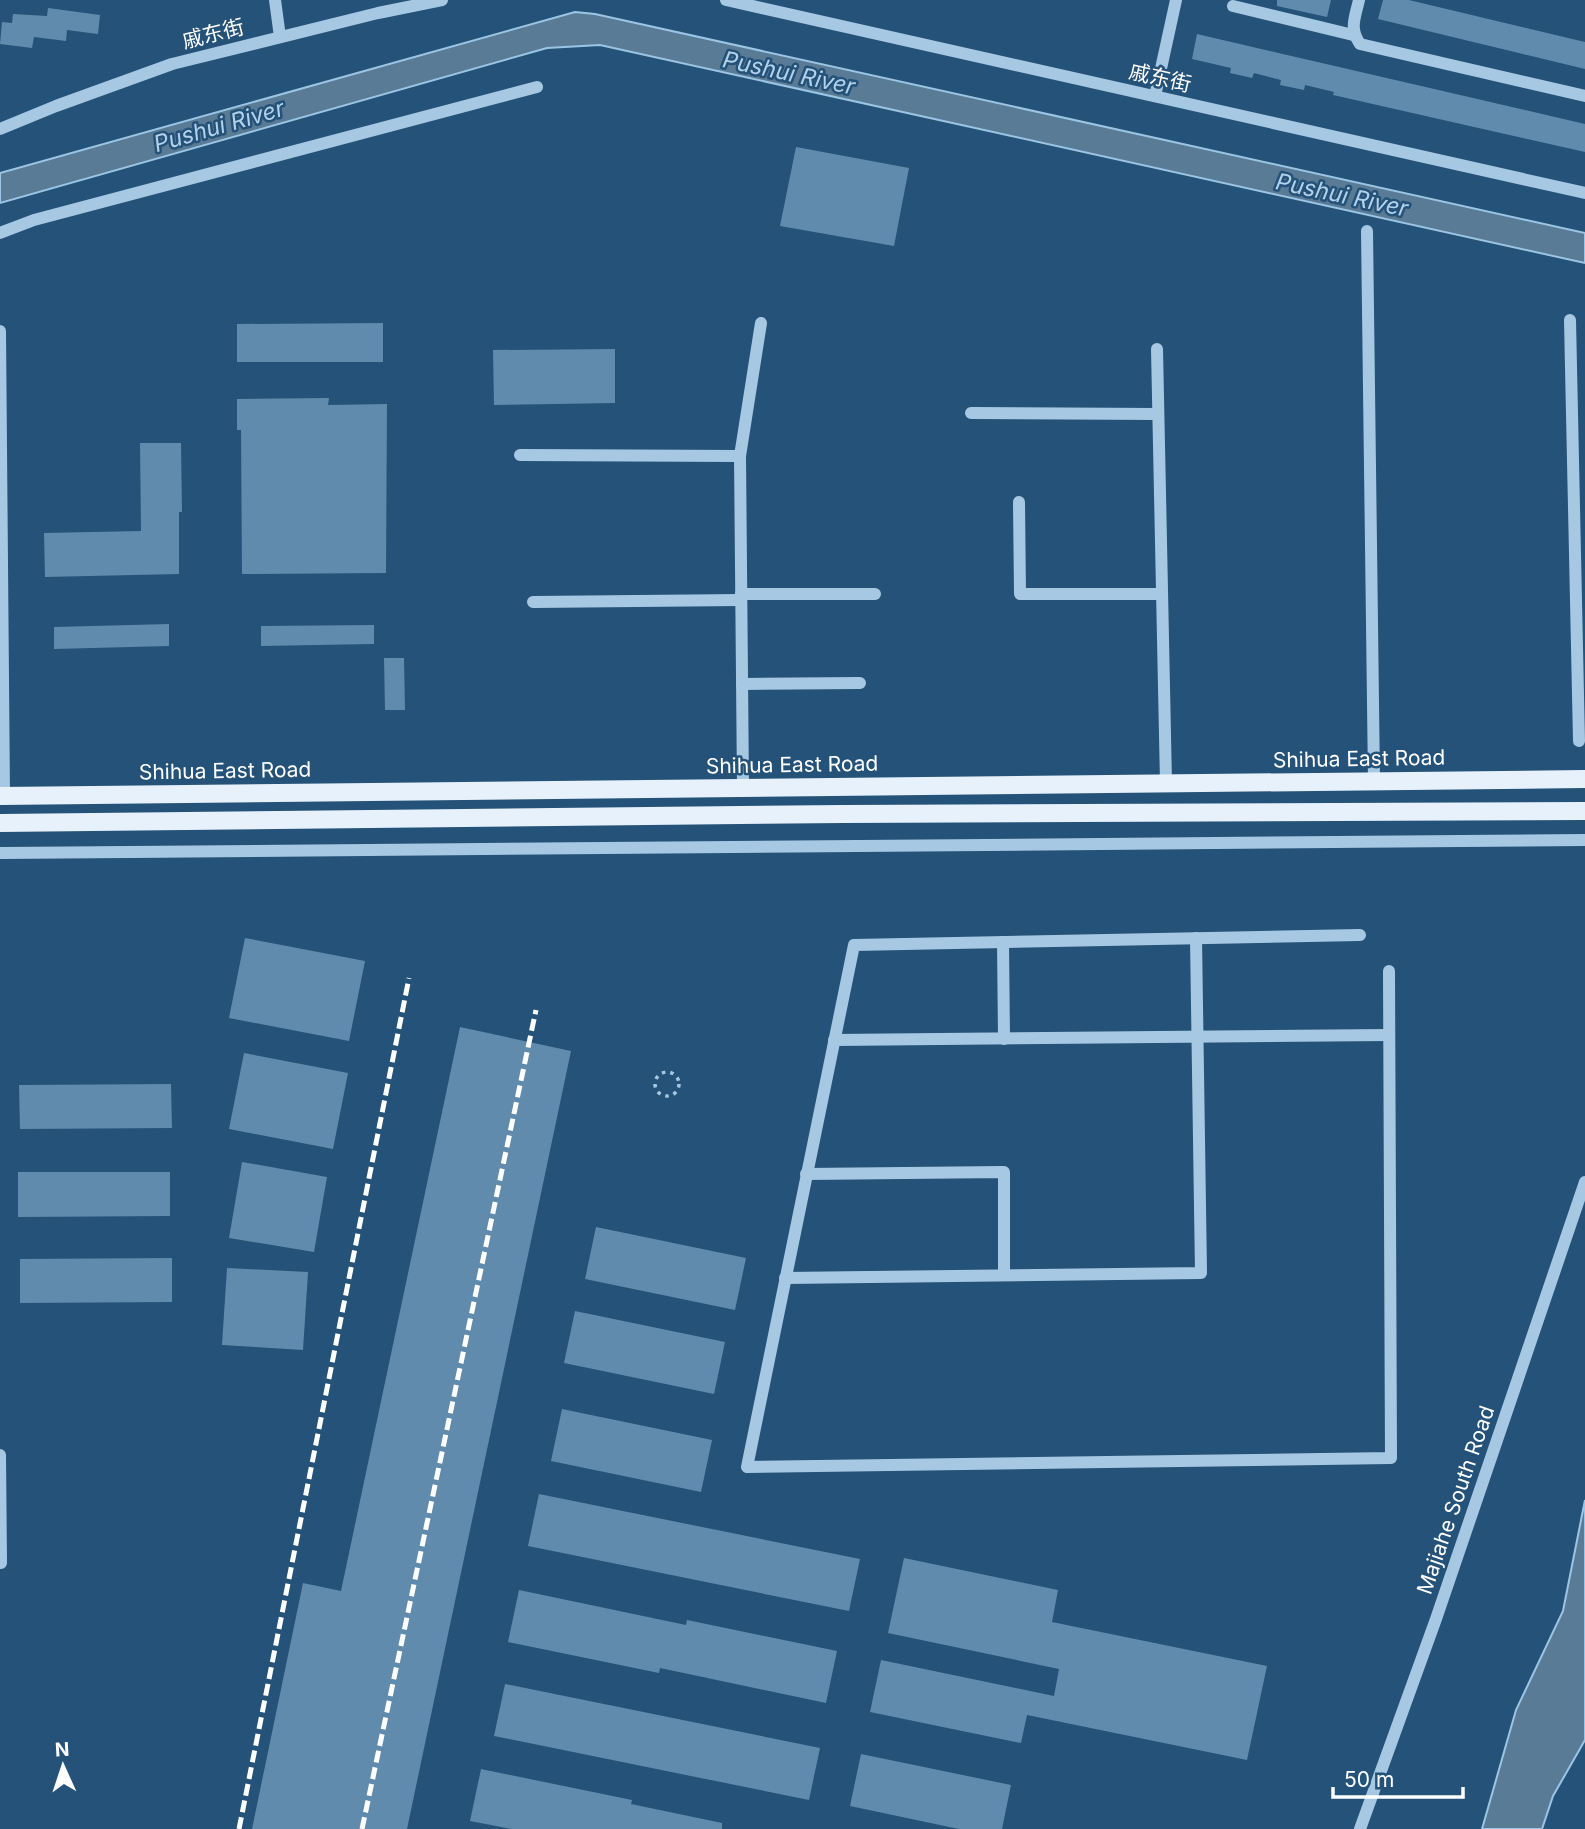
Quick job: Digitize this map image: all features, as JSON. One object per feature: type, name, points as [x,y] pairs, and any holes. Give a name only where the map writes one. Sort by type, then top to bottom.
[{"type":"main road","name":"Shihua East Road","points":[[2,796],[1585,779]]},
{"type":"main road","points":[[0,824],[843,814],[1585,811]]},
{"type":"street","points":[[275,0],[280,37]]},
{"type":"street","name":"戚东街","points":[[0,129],[172,64],[442,0]]},
{"type":"street","name":"戚东街","points":[[726,0],[1585,194]]},
{"type":"street","points":[[1155,96],[1177,0]]},
{"type":"street","points":[[1359,0],[1353,34],[1360,44],[1585,96]]},
{"type":"street","points":[[1233,6],[1353,34]]},
{"type":"street","points":[[0,233],[34,220],[537,87]]},
{"type":"street","points":[[1367,231],[1374,781]]},
{"type":"street","points":[[1570,320],[1579,741]]},
{"type":"street","points":[[743,788],[740,456],[761,323]]},
{"type":"street","points":[[0,331],[2,796]]},
{"type":"street","points":[[1157,349],[1166,783]]},
{"type":"street","points":[[971,413],[1158,414]]},
{"type":"street","points":[[520,455],[740,456]]},
{"type":"street","points":[[1019,502],[1020,594],[1162,594]]},
{"type":"street","points":[[533,602],[875,594]]},
{"type":"street","points":[[742,684],[860,684]]},
{"type":"street","points":[[0,853],[1585,840]]},
{"type":"street","points":[[1360,935],[854,945],[747,1467],[1391,1458],[1389,971]]},
{"type":"street","points":[[785,1278],[1201,1273],[1196,938]]},
{"type":"street","points":[[1003,942],[1004,1039]]},
{"type":"street","points":[[834,1040],[1389,1035]]},
{"type":"street","points":[[806,1174],[1004,1172],[1004,1275]]},
{"type":"street","name":"Majiahe South Road","points":[[1360,1829],[1436,1619],[1585,1182]]},
{"type":"street","points":[[0,1455],[1,1563]]},
{"type":"path","points":[[667,1072],[677,1076],[679,1086],[673,1094],[662,1095],[656,1087],[656,1081],[658,1076],[667,1072]]},
{"type":"water","name":"Pushui River","points":[[575,12],[595,14],[1585,233],[1585,263],[600,45],[547,48],[0,203],[0,173]]},
{"type":"water","points":[[1585,1500],[1585,1740],[1553,1796],[1542,1829],[1482,1829],[1516,1710],[1563,1611]]},
{"type":"building","points":[[1277,0],[1331,0],[1327,17],[1277,6]]},
{"type":"building","points":[[1383,0],[1409,0],[1585,42],[1585,69],[1378,19]]},
{"type":"building","points":[[48,8],[100,15],[98,34],[67,30],[66,41],[34,37],[32,48],[0,44],[2,22],[12,23],[13,14],[47,16]]},
{"type":"building","points":[[1197,34],[1585,124],[1585,152],[1333,95],[1334,92],[1305,85],[1304,90],[1280,85],[1281,80],[1254,73],[1252,78],[1230,73],[1231,68],[1192,59]]},
{"type":"building","points":[[796,147],[909,168],[894,246],[780,226]]},
{"type":"building","points":[[383,323],[383,362],[237,362],[237,324]]},
{"type":"building","points":[[615,349],[615,403],[494,405],[493,350]]},
{"type":"building","points":[[329,398],[328,405],[387,404],[386,573],[242,574],[241,430],[237,430],[237,399]]},
{"type":"building","points":[[140,443],[181,443],[179,574],[45,577],[44,533],[141,531]]},
{"type":"building","points":[[169,624],[169,646],[54,649],[54,627]]},
{"type":"building","points":[[374,625],[374,644],[261,646],[261,626]]},
{"type":"building","points":[[384,658],[404,658],[405,710],[385,710]]},
{"type":"building","points":[[245,938],[365,961],[349,1041],[229,1018]]},
{"type":"building","points":[[460,1027],[571,1051],[407,1829],[252,1829],[303,1583],[341,1591]]},
{"type":"building","points":[[244,1053],[348,1073],[333,1149],[229,1129]]},
{"type":"building","points":[[171,1084],[172,1128],[20,1129],[19,1085]]},
{"type":"building","points":[[242,1162],[327,1177],[314,1252],[229,1238]]},
{"type":"building","points":[[18,1172],[170,1172],[170,1216],[18,1217]]},
{"type":"building","points":[[596,1227],[746,1258],[735,1310],[585,1279]]},
{"type":"building","points":[[172,1258],[172,1302],[20,1303],[20,1259]]},
{"type":"building","points":[[227,1268],[308,1272],[303,1350],[222,1345]]},
{"type":"building","points":[[575,1311],[725,1342],[714,1394],[564,1363]]},
{"type":"building","points":[[562,1409],[712,1440],[701,1492],[551,1461]]},
{"type":"building","points":[[539,1494],[860,1559],[849,1611],[528,1546]]},
{"type":"building","points":[[904,1558],[1058,1590],[1052,1622],[1267,1666],[1247,1760],[1027,1715],[1021,1743],[870,1712],[881,1660],[1054,1696],[1059,1669],[888,1633]]},
{"type":"building","points":[[519,1590],[686,1625],[687,1620],[837,1651],[826,1703],[660,1668],[659,1673],[508,1642]]},
{"type":"building","points":[[505,1684],[820,1748],[809,1800],[494,1736]]},
{"type":"building","points":[[861,1754],[1011,1785],[1002,1829],[959,1829],[850,1806]]},
{"type":"building","points":[[481,1769],[632,1800],[631,1804],[722,1823],[722,1829],[511,1829],[470,1821]]},
{"type":"railway","points":[[239,1829],[409,978]]},
{"type":"railway","points":[[362,1829],[536,1010]]}]
